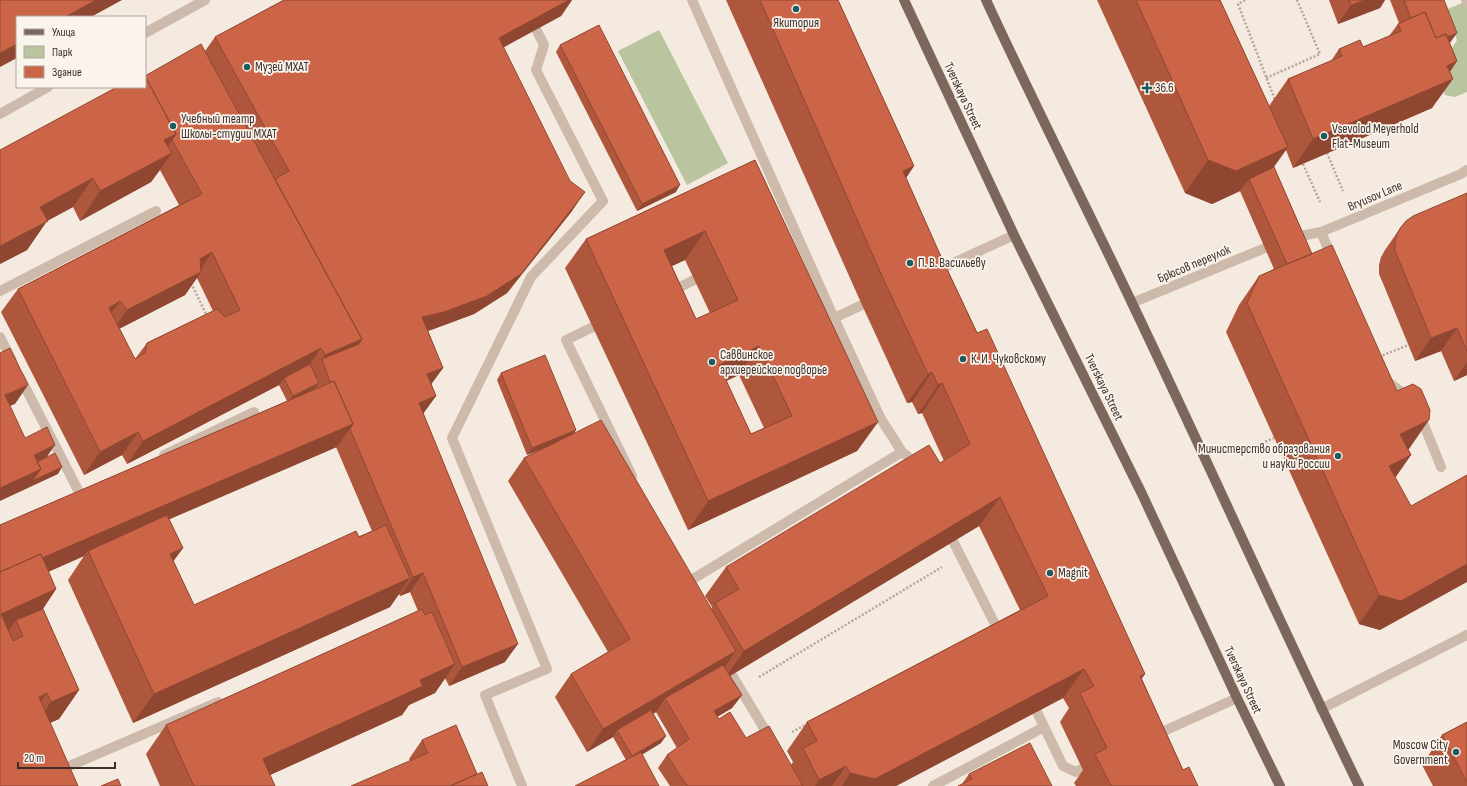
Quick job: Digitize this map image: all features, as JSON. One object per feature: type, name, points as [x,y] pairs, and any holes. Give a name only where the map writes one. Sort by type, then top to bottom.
[{"type":"main road","name":"Tverskaya Street","points":[[904,0],[1014,235],[1142,494],[1237,698],[1280,786]]},
{"type":"main road","points":[[986,0],[1132,303],[1321,709],[1359,786]]},
{"type":"street","points":[[146,32],[205,0]]},
{"type":"street","points":[[692,0],[793,234],[881,419],[902,452],[911,459],[920,476]]},
{"type":"street","points":[[522,786],[484,695],[547,669],[452,438],[531,277],[603,201],[536,70],[544,45],[536,29]]},
{"type":"street","points":[[0,114],[46,88]]},
{"type":"street","name":"Bryusov Lane","points":[[1290,238],[1301,231],[1321,232],[1461,174],[1467,170]]},
{"type":"street","points":[[0,291],[156,211]]},
{"type":"street","points":[[1321,232],[1337,268]]},
{"type":"street","points":[[924,276],[1014,235]]},
{"type":"street","name":"Брюсов переулок","points":[[1132,303],[1265,248]]},
{"type":"street","points":[[664,294],[694,280]]},
{"type":"street","points":[[676,289],[682,303]]},
{"type":"street","points":[[834,318],[862,305]]},
{"type":"street","points":[[593,327],[566,340],[637,486]]},
{"type":"street","points":[[0,337],[80,494]]},
{"type":"street","points":[[1378,369],[1381,376],[1415,402],[1441,467]]},
{"type":"street","points":[[157,458],[254,412]]},
{"type":"street","points":[[687,595],[686,578],[902,452]]},
{"type":"street","points":[[953,542],[1002,639]]},
{"type":"street","points":[[1321,709],[1467,635]]},
{"type":"street","points":[[732,675],[776,749]]},
{"type":"street","points":[[49,775],[230,696]]},
{"type":"street","points":[[1142,741],[1237,698]]},
{"type":"street","points":[[1037,712],[1063,766],[1076,772],[1083,768]]},
{"type":"street","points":[[933,786],[1044,727]]},
{"type":"path","points":[[1245,0],[1238,4],[1277,104]]},
{"type":"path","points":[[1266,78],[1320,54],[1297,0]]},
{"type":"path","points":[[1327,153],[1343,191]]},
{"type":"path","points":[[1303,164],[1320,202]]},
{"type":"path","points":[[189,279],[210,322]]},
{"type":"path","points":[[1374,359],[1408,345]]},
{"type":"path","points":[[1258,445],[1274,438]]},
{"type":"path","points":[[761,676],[961,556]]},
{"type":"path","points":[[793,731],[814,720]]},
{"type":"green space","points":[[1467,1],[1467,92],[1455,97],[1445,95],[1433,67],[1437,57],[1452,48],[1457,40],[1445,10]]},
{"type":"green space","points":[[659,30],[728,163],[687,185],[618,51]]},
{"type":"building","points":[[0,0],[96,0],[67,16],[16,16],[16,45],[0,53]]},
{"type":"building","points":[[284,0],[569,0],[499,38],[570,181],[585,192],[521,274],[487,296],[444,312],[422,317],[443,368],[427,374],[436,396],[419,403],[518,644],[462,667],[423,573],[413,577],[350,429],[353,424],[334,381],[330,382],[322,359],[359,344],[362,339],[275,179],[289,171],[215,37]]},
{"type":"building","points":[[760,0],[838,0],[914,166],[903,171],[938,250],[977,333],[987,329],[1145,674],[1140,676],[1183,770],[1189,767],[1198,786],[1111,786],[1095,754],[1107,748],[1080,693],[1094,686],[1084,669],[875,779],[850,773],[846,766],[819,780],[803,748],[817,741],[807,722],[1048,596],[1000,497],[744,651],[715,603],[739,589],[726,567],[929,445],[940,463],[970,444],[942,383],[938,385],[932,372],[928,374],[882,276]]},
{"type":"building","points":[[1136,0],[1220,0],[1288,147],[1236,171],[1208,160]]},
{"type":"building","points":[[1349,0],[1365,0],[1351,5]]},
{"type":"building","points":[[1404,0],[1444,0],[1457,33],[1447,37],[1446,34],[1436,38],[1425,12],[1411,18]]},
{"type":"building","points":[[1425,12],[1436,38],[1446,34],[1457,61],[1447,66],[1453,79],[1313,139],[1288,79],[1342,56],[1339,49],[1360,40],[1363,47],[1401,31],[1398,24]]},
{"type":"building","points":[[599,25],[680,185],[642,204],[560,45]]},
{"type":"building","points":[[201,44],[362,339],[325,355],[321,348],[143,441],[138,432],[100,452],[18,289],[202,194],[172,140],[176,134],[146,75]],"holes":[[[212,252],[240,310],[225,317],[217,309],[147,343],[145,353],[135,359],[109,308],[120,301],[127,310],[201,272],[200,259]]]},
{"type":"building","points":[[146,78],[176,134],[164,140],[172,153],[100,191],[93,178],[40,207],[48,221],[0,246],[0,150],[115,88],[146,88]]},
{"type":"building","name":"Саввинское архиерейское подворье","points":[[755,160],[878,422],[708,501],[586,239]],"holes":[[[705,231],[738,300],[696,319],[664,250]],[[759,346],[792,416],[751,434],[719,365]]]},
{"type":"building","points":[[1274,167],[1312,254],[1287,264],[1249,179]]},
{"type":"building","points":[[1467,193],[1467,351],[1457,328],[1431,338],[1395,251],[1395,242],[1401,227],[1413,216]]},
{"type":"building","name":"Министерство образования и науки России","points":[[1332,245],[1397,391],[1413,384],[1421,389],[1430,410],[1429,420],[1400,434],[1411,455],[1389,466],[1411,506],[1467,475],[1467,564],[1401,601],[1379,595],[1247,303],[1259,276]]},
{"type":"building","points":[[10,348],[28,385],[5,395],[25,438],[47,427],[55,445],[34,455],[41,469],[0,488],[0,353]]},
{"type":"building","points":[[545,355],[576,430],[532,448],[501,373]]},
{"type":"building","points":[[310,364],[319,383],[293,396],[284,378]]},
{"type":"building","points":[[334,381],[353,424],[42,558],[41,554],[0,572],[0,525]]},
{"type":"building","points":[[601,420],[736,651],[603,729],[571,674],[630,639],[524,458]]},
{"type":"building","points":[[55,453],[62,467],[32,481],[41,469],[37,462]]},
{"type":"building","points":[[167,515],[183,548],[170,554],[194,605],[356,531],[359,537],[386,525],[410,578],[154,694],[88,551]]},
{"type":"building","points":[[41,554],[56,589],[1,614],[13,641],[23,636],[16,620],[43,609],[79,690],[51,702],[47,693],[39,697],[78,786],[0,786],[0,572]]},
{"type":"building","points":[[422,609],[425,615],[432,612],[455,664],[420,680],[423,686],[263,759],[275,786],[194,786],[166,725]]},
{"type":"building","points":[[723,665],[742,695],[714,711],[719,719],[730,712],[746,738],[769,726],[803,786],[687,786],[667,755],[689,739],[665,698]]},
{"type":"building","points":[[651,710],[666,736],[632,756],[617,730]]},
{"type":"building","points":[[1467,722],[1467,782],[1442,735]]},
{"type":"building","points":[[456,725],[477,774],[450,786],[351,786],[428,753],[422,740]]},
{"type":"building","points":[[1030,743],[1052,786],[958,786],[972,779],[969,774]]},
{"type":"building","points":[[641,752],[659,786],[575,786]]},
{"type":"building","points":[[482,772],[488,786],[450,786]]},
{"type":"building","points":[[118,779],[121,786],[101,786]]},
{"type":"place","name":"Якитория","points":[[796,9]]},
{"type":"place","name":"Музей МХАТ","points":[[247,67]]},
{"type":"place","name":"36.6","points":[[1147,88]]},
{"type":"place","name":"Учебный театр Школы-студии МХАТ","points":[[173,126]]},
{"type":"place","name":"Vsevolod Meyerhold Flat-Museum","points":[[1324,136]]},
{"type":"place","name":"П. В. Васильеву","points":[[910,263]]},
{"type":"place","name":"К. И. Чуковскому","points":[[963,359]]},
{"type":"place","name":"Саввинское архиерейское подворье","points":[[712,362]]},
{"type":"place","name":"Министерство образования и науки России","points":[[1338,456]]},
{"type":"place","name":"Magnit","points":[[1050,573]]},
{"type":"place","name":"Moscow City Government","points":[[1456,752]]}]
